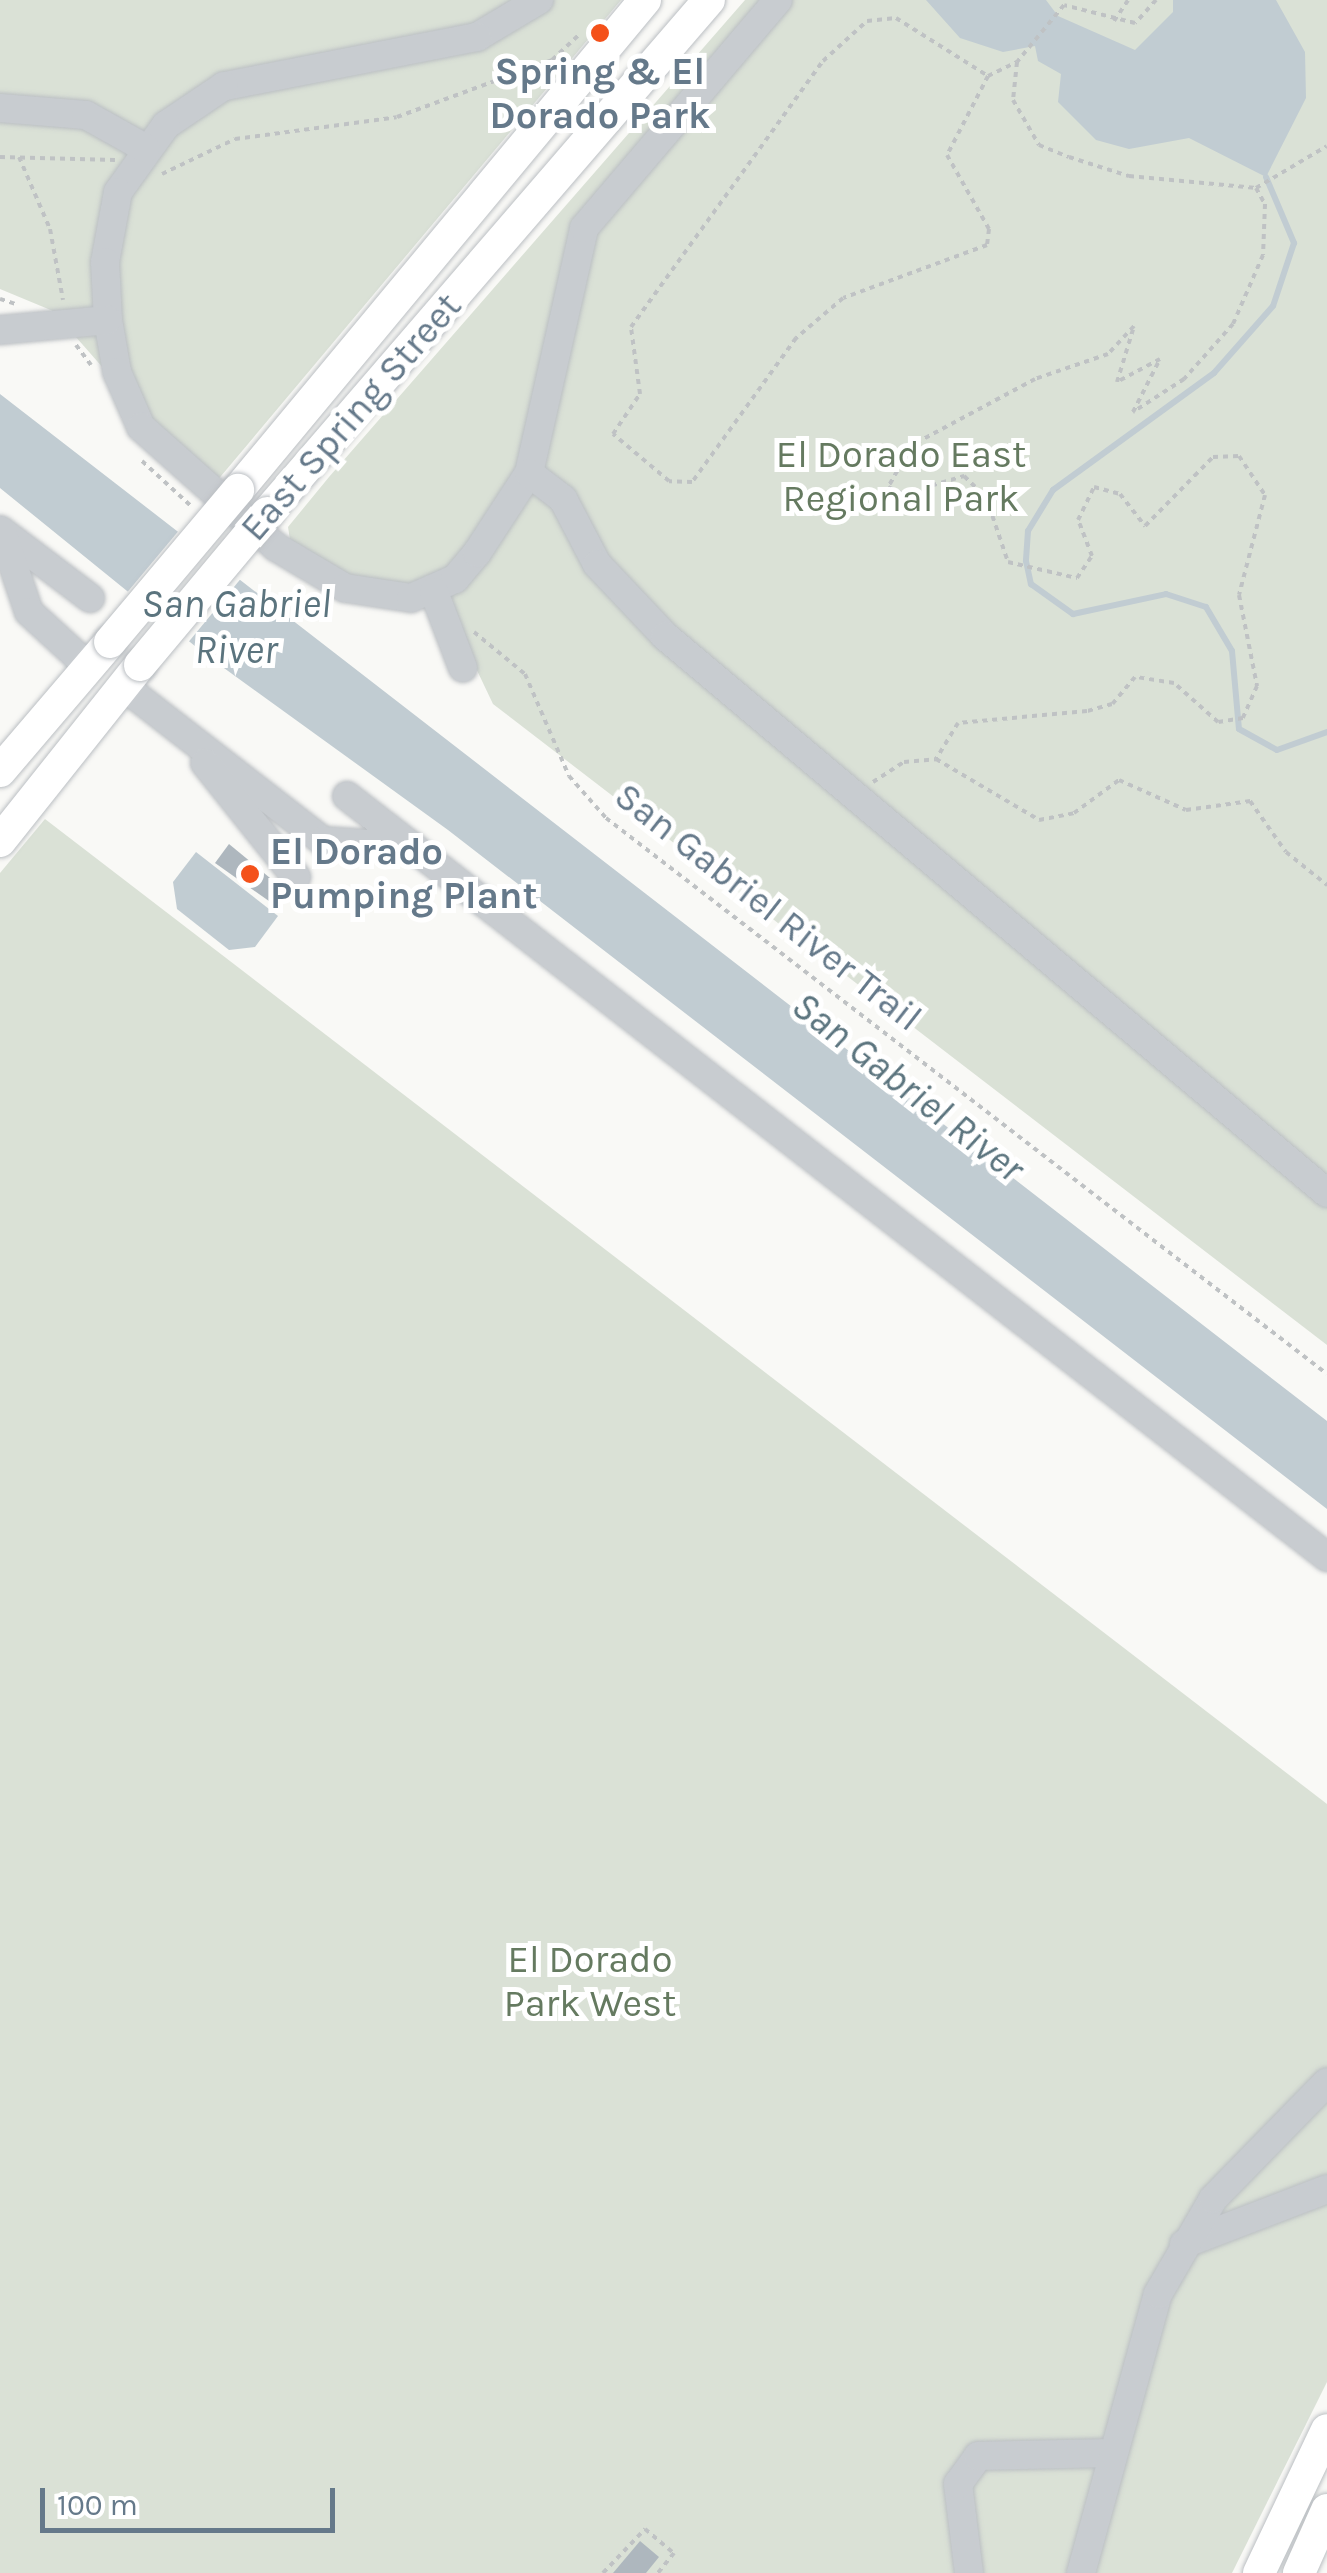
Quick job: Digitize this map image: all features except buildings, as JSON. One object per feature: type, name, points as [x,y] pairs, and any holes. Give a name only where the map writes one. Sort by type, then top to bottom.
[{"type":"main road","name":"East Spring Street","points":[[0,770],[646,0]]},
{"type":"main road","name":"East Spring Street","points":[[0,841],[131,675],[267,513],[710,0]]},
{"type":"main road","points":[[1258,2573],[1327,2430]]},
{"type":"main road","points":[[1299,2573],[1327,2510]]},
{"type":"lane","points":[[540,0],[477,37],[224,86],[149,161],[108,229],[108,320],[131,409],[195,482],[321,578],[383,597],[434,592],[476,554],[528,473],[584,228],[778,0]]},
{"type":"lane","points":[[0,108],[86,115],[149,161]]},
{"type":"lane","points":[[0,330],[58,328],[108,320]]},
{"type":"lane","points":[[528,473],[563,499],[597,564],[634,607],[1327,1193]]},
{"type":"lane","points":[[1,531],[28,612],[100,655]]},
{"type":"lane","points":[[1,531],[90,598]]},
{"type":"lane","points":[[434,592],[464,668]]},
{"type":"lane","points":[[131,675],[296,877]]},
{"type":"lane","points":[[170,719],[323,841],[413,847]]},
{"type":"lane","points":[[346,796],[1327,1557]]},
{"type":"lane","points":[[1081,2573],[1133,2362],[1184,2244],[1246,2158],[1324,2088]]},
{"type":"lane","points":[[1184,2244],[1327,2189]]},
{"type":"lane","points":[[969,2573],[958,2484],[978,2456],[1108,2453]]},
{"type":"path","points":[[1112,23],[1128,0]]},
{"type":"path","points":[[988,76],[916,22],[867,21],[844,38],[631,327],[627,343],[642,383],[613,434],[618,442],[669,481],[692,482],[796,338],[843,298],[987,245],[989,229],[946,155],[988,76],[1017,62],[1064,5],[1112,23],[1135,24],[1156,0]]},
{"type":"path","points":[[149,161],[235,139],[398,117],[552,60],[586,28]]},
{"type":"path","points":[[1017,62],[1013,100],[1039,145],[1128,176],[1256,188],[1327,146]]},
{"type":"path","points":[[0,157],[120,162]]},
{"type":"path","points":[[20,157],[58,264],[58,328]]},
{"type":"path","points":[[936,758],[958,723],[1087,711],[1112,704],[1135,677],[1174,683],[1218,722],[1243,718],[1257,686],[1239,595],[1265,496],[1239,456],[1213,458],[1146,526],[1120,494],[1094,487],[1078,520],[1092,556],[1087,572],[1061,576],[1034,564],[1008,562],[982,490],[964,476],[903,494],[888,487],[890,472],[932,434],[1035,379],[1108,354],[1134,326],[1117,382],[1160,359],[1132,412],[1184,379],[1233,324],[1257,277],[1265,204],[1256,188]]},
{"type":"path","points":[[0,299],[58,328],[96,372]]},
{"type":"path","points":[[137,455],[206,518]]},
{"type":"path","name":"San Gabriel River Trail","points":[[446,622],[496,646],[525,674],[569,776],[606,818],[1327,1374]]},
{"type":"path","points":[[856,797],[904,762],[936,758],[1039,820],[1074,813],[1119,780],[1186,810],[1250,801],[1286,852],[1327,884]]},
{"type":"path","points":[[603,2573],[645,2528],[674,2552],[658,2573]]},
{"type":"green space","points":[[0,0],[621,0],[216,482],[178,453],[53,311],[0,289]]},
{"type":"green space","name":"El Dorado East Regional Park","points":[[745,0],[1327,0],[1327,1345],[493,704],[434,580],[411,588],[340,577],[290,540],[288,527],[329,477]]},
{"type":"green space","name":"El Dorado Park West","points":[[45,819],[1327,1804],[1327,2382],[1232,2573],[0,2573],[0,873]]},
{"type":"water","points":[[926,0],[1046,0],[1058,16],[1135,50],[1173,12],[1173,0],[1276,0],[1305,52],[1306,98],[1266,177],[1189,138],[1129,149],[1096,140],[1058,102],[1061,74],[1038,61],[1035,46],[1003,52],[960,38]]},
{"type":"water","name":"San Gabriel River","points":[[0,394],[1327,1421],[1327,1509],[448,830],[206,655],[0,488]]},
{"type":"water","points":[[196,852],[278,916],[255,947],[229,950],[177,909],[173,882]]},
{"type":"pier","points":[[181,528],[243,576],[186,645],[125,595]]},
{"type":"waterway","points":[[1266,177],[1294,243],[1273,306],[1214,373],[1053,490],[1028,531],[1026,561],[1031,584],[1073,614],[1166,594],[1206,607],[1232,651],[1239,729],[1277,750],[1327,732]]},
{"type":"place","name":"Spring & El Dorado Park","points":[[600,33]]},
{"type":"place","name":"El Dorado Pumping Plant","points":[[250,874]]}]
